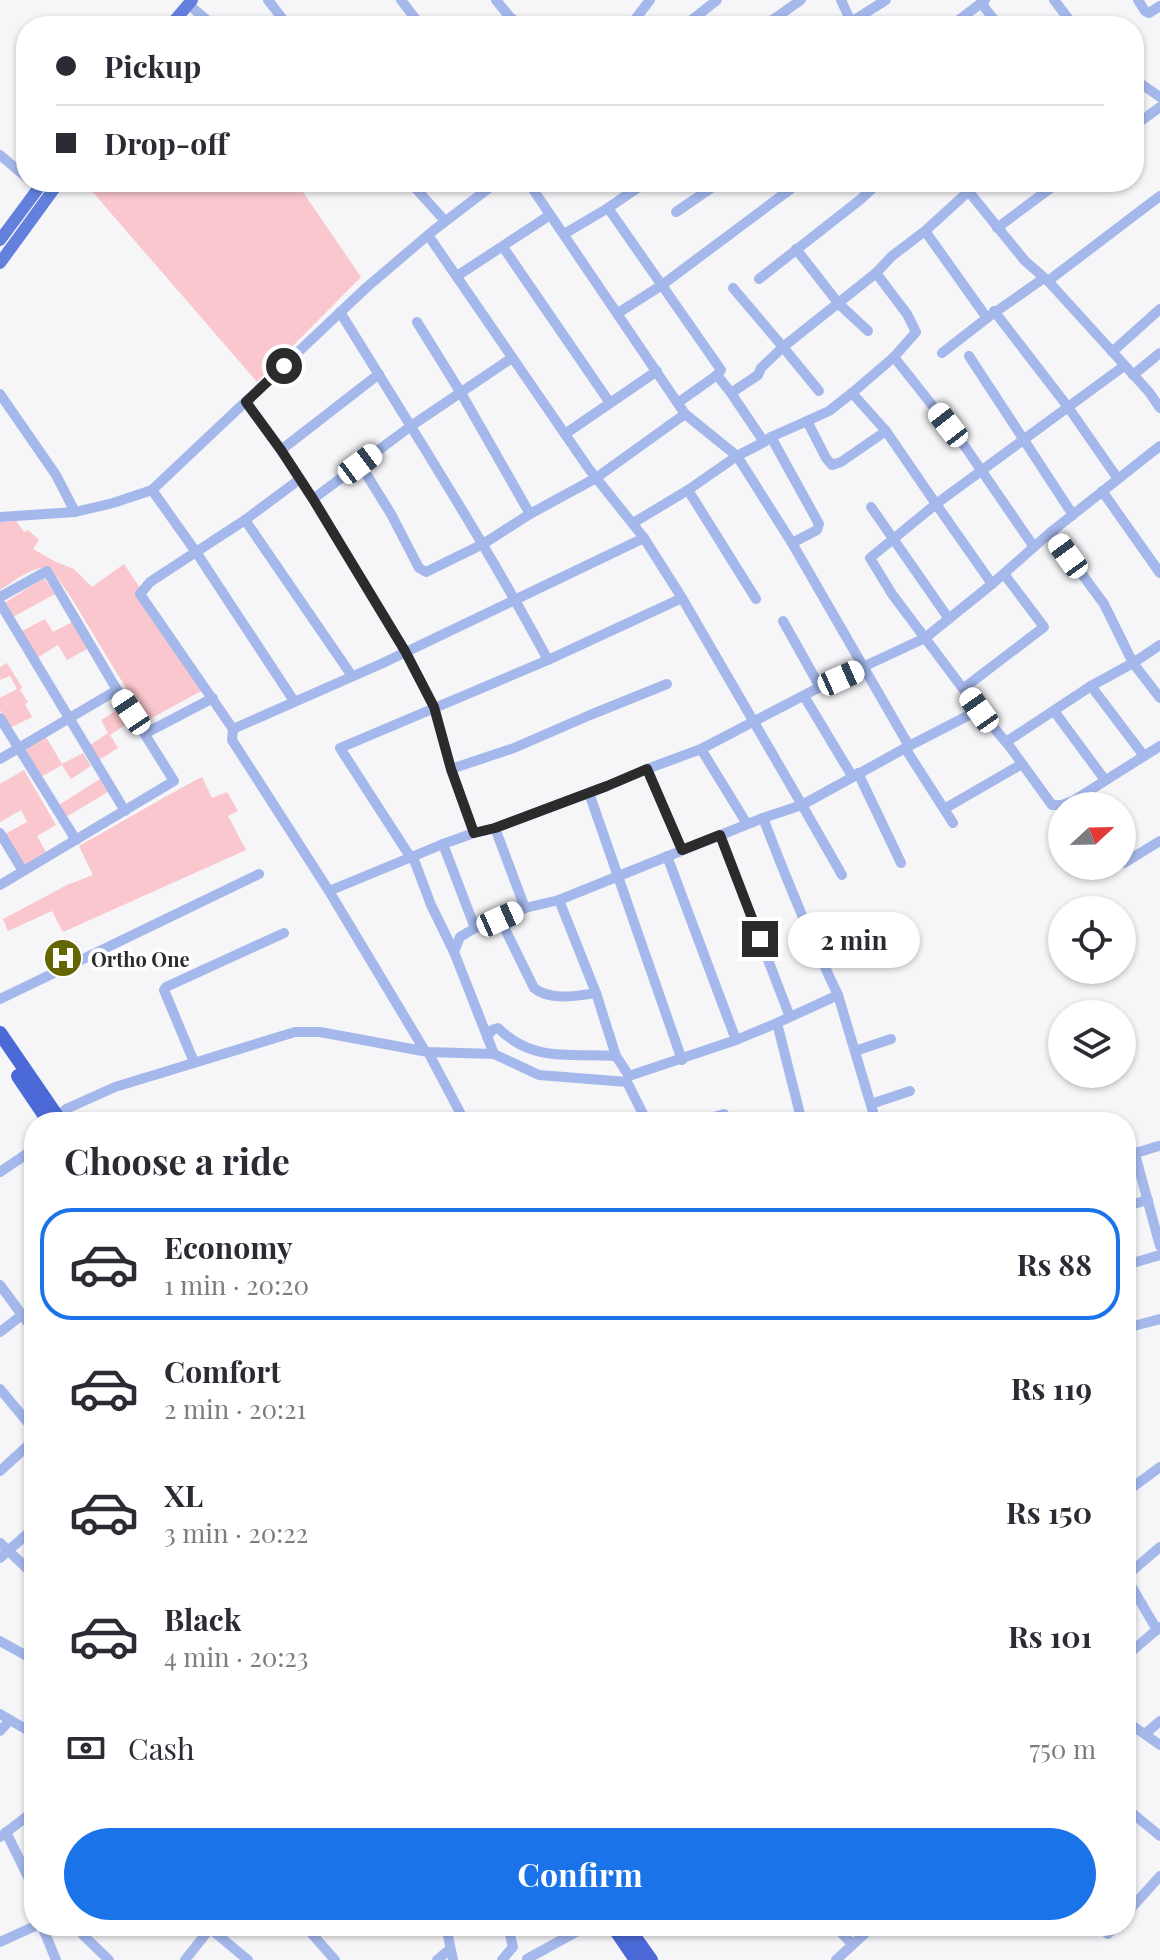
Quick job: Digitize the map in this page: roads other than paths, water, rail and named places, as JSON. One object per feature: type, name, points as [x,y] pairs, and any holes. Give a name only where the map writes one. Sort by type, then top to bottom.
[{"type":"highway","points":[[0,1033],[51,1112]]},
{"type":"highway","points":[[0,1049],[50,1112]]},
{"type":"highway","points":[[620,1936],[636,1960]]},
{"type":"highway","points":[[634,1936],[651,1960]]},
{"type":"main road","points":[[0,240],[33,192]]},
{"type":"main road","points":[[0,263],[52,192]]},
{"type":"street","points":[[268,0],[280,16]]},
{"type":"street","points":[[401,0],[413,16]]},
{"type":"street","points":[[410,12],[419,0]]},
{"type":"street","points":[[496,0],[509,16]]},
{"type":"street","points":[[697,16],[717,0]]},
{"type":"street","points":[[781,16],[801,0]]},
{"type":"street","points":[[863,16],[886,0]]},
{"type":"street","points":[[1054,0],[1066,16]]},
{"type":"street","points":[[1138,0],[1149,13],[1160,6]]},
{"type":"street","points":[[964,16],[983,2]]},
{"type":"street","points":[[0,155],[16,169]]},
{"type":"street","points":[[419,192],[445,221]]},
{"type":"street","points":[[0,517],[75,512],[152,490],[340,312],[428,235],[484,192]]},
{"type":"street","points":[[535,192],[685,414],[737,456],[792,543],[953,823]]},
{"type":"street","points":[[564,234],[631,192]]},
{"type":"street","points":[[676,212],[705,192]]},
{"type":"street","points":[[618,313],[662,285],[787,192]]},
{"type":"street","points":[[759,279],[867,192]]},
{"type":"street","points":[[731,393],[758,375],[761,368],[783,347],[925,231],[960,192]]},
{"type":"street","points":[[970,192],[1025,261],[1149,392],[1160,408]]},
{"type":"street","points":[[997,228],[1044,193]]},
{"type":"street","points":[[942,353],[990,314],[1046,280],[1160,196]]},
{"type":"street","points":[[608,208],[721,370],[679,402]]},
{"type":"street","points":[[457,276],[550,215]]},
{"type":"street","points":[[925,231],[1068,407],[1118,479]]},
{"type":"street","points":[[428,235],[596,478],[644,538],[842,875]]},
{"type":"street","points":[[503,247],[610,403]]},
{"type":"street","points":[[796,249],[839,304],[868,331]]},
{"type":"street","points":[[633,523],[737,456],[829,411],[894,357],[916,332],[907,314],[876,273]]},
{"type":"street","points":[[733,288],[819,391]]},
{"type":"street","points":[[1112,352],[1160,309]]},
{"type":"street","points":[[340,312],[483,544],[548,660]]},
{"type":"street","points":[[417,322],[530,514]]},
{"type":"street","points":[[1133,375],[1160,353]]},
{"type":"street","points":[[969,356],[1073,515]]},
{"type":"street","points":[[894,357],[966,448],[1034,547]]},
{"type":"street","points":[[313,499],[411,426],[512,358]]},
{"type":"street","points":[[1124,366],[936,504],[870,558],[892,594],[1052,805],[1073,801],[1160,746]]},
{"type":"street","points":[[565,434],[657,371]]},
{"type":"street","points":[[281,450],[379,374]]},
{"type":"street","points":[[717,375],[768,440],[819,524],[817,530],[792,543]]},
{"type":"street","points":[[852,393],[886,431],[992,584]]},
{"type":"street","points":[[0,394],[56,475],[75,512]]},
{"type":"street","points":[[246,402],[313,499],[405,651],[434,707],[451,769],[474,833]]},
{"type":"street","points":[[360,464],[419,568],[426,572],[483,544],[596,478],[685,414]]},
{"type":"street","points":[[807,421],[832,465],[886,431]]},
{"type":"street","points":[[329,891],[443,844],[495,828],[701,749],[820,687],[925,638],[1160,446]]},
{"type":"street","points":[[300,479],[245,520],[150,582],[140,594],[233,729],[232,740],[329,891],[459,1112]]},
{"type":"street","points":[[152,490],[294,701]]},
{"type":"street","points":[[688,490],[756,599]]},
{"type":"street","points":[[1102,491],[1160,573]]},
{"type":"street","points":[[871,507],[949,619]]},
{"type":"street","points":[[245,520],[352,676]]},
{"type":"street","points":[[1051,532],[1104,604],[1133,663],[1160,698]]},
{"type":"street","points":[[233,729],[644,538]]},
{"type":"street","points":[[0,885],[125,811],[174,781],[47,571],[0,600],[125,811]]},
{"type":"street","points":[[964,688],[1044,627],[1004,574]]},
{"type":"street","points":[[494,1054],[454,952],[412,858],[340,748],[548,660],[682,598]]},
{"type":"street","points":[[783,621],[820,687]]},
{"type":"street","points":[[1006,742],[1160,645]]},
{"type":"street","points":[[451,769],[514,748],[667,684]]},
{"type":"street","points":[[1091,686],[1144,756]]},
{"type":"street","points":[[0,759],[117,690]]},
{"type":"street","points":[[804,696],[855,774],[901,863]]},
{"type":"street","points":[[146,733],[213,698]]},
{"type":"street","points":[[454,952],[460,937],[475,928],[525,908],[559,900],[802,805],[979,710]]},
{"type":"street","points":[[1054,711],[1105,780]]},
{"type":"street","points":[[0,718],[76,840]]},
{"type":"street","points":[[701,749],[747,824]]},
{"type":"street","points":[[944,809],[1022,764]]},
{"type":"street","points":[[647,769],[682,850]]},
{"type":"street","points":[[589,793],[682,1060]]},
{"type":"street","points":[[763,818],[814,947],[838,995],[873,1112]]},
{"type":"street","points":[[495,828],[525,908]]},
{"type":"street","points":[[0,833],[23,871]]},
{"type":"street","points":[[720,835],[790,1017]]},
{"type":"street","points":[[1136,856],[1160,841]]},
{"type":"street","points":[[443,844],[475,928]]},
{"type":"street","points":[[667,856],[736,1040]]},
{"type":"street","points":[[0,999],[259,874]]},
{"type":"street","points":[[559,900],[596,993],[616,1056],[629,1076],[736,1040],[838,995]]},
{"type":"street","points":[[500,919],[534,988],[540,993],[556,996],[596,993]]},
{"type":"street","points":[[194,1062],[164,990],[166,987],[284,933]]},
{"type":"street","points":[[777,1023],[799,1112]]},
{"type":"street","points":[[487,1037],[498,1028],[508,1039],[538,1052],[616,1056]]},
{"type":"street","points":[[63,1112],[115,1087],[295,1032],[320,1032],[426,1052],[494,1054],[539,1075],[627,1082],[641,1112]]},
{"type":"street","points":[[855,1051],[891,1039]]},
{"type":"street","points":[[871,1104],[910,1091]]},
{"type":"street","points":[[1136,1152],[1160,1146]]},
{"type":"street","points":[[0,1172],[24,1156]]},
{"type":"street","points":[[1136,1168],[1160,1246]]},
{"type":"street","points":[[1136,1203],[1148,1200]]},
{"type":"street","points":[[1136,1262],[1160,1255]]},
{"type":"street","points":[[0,1285],[24,1318]]},
{"type":"street","points":[[0,1332],[22,1315]]},
{"type":"street","points":[[1136,1325],[1160,1319]]},
{"type":"street","points":[[0,1389],[24,1418]]},
{"type":"street","points":[[1,1467],[24,1448]]},
{"type":"street","points":[[1136,1485],[1160,1467]]},
{"type":"street","points":[[24,1535],[2,1551],[24,1568]]},
{"type":"street","points":[[1136,1567],[1160,1547]]},
{"type":"street","points":[[1136,1592],[1159,1628],[1136,1647]]},
{"type":"street","points":[[0,1641],[24,1654]]},
{"type":"street","points":[[0,1731],[5,1717],[24,1728]]},
{"type":"street","points":[[1145,1734],[1160,1721]]},
{"type":"street","points":[[1136,1728],[1160,1745]]},
{"type":"street","points":[[1136,1816],[1160,1836]]},
{"type":"street","points":[[24,1822],[3,1835],[24,1872]]},
{"type":"street","points":[[1136,1903],[1160,1876]]},
{"type":"street","points":[[0,1942],[24,1931]]},
{"type":"street","points":[[46,1936],[56,1960]]},
{"type":"street","points":[[84,1936],[109,1960]]},
{"type":"street","points":[[185,1960],[203,1936]]},
{"type":"street","points":[[220,1936],[248,1960]]},
{"type":"street","points":[[314,1936],[335,1960]]},
{"type":"street","points":[[510,1936],[518,1960]]},
{"type":"street","points":[[527,1959],[569,1936]]},
{"type":"street","points":[[844,1936],[852,1944]]},
{"type":"street","points":[[836,1960],[861,1936]]},
{"type":"street","points":[[502,1960],[513,1947]]},
{"type":"street","points":[[437,1960],[451,1954]]},
{"type":"place","name":"Ortho One","points":[[63,958]]}]
